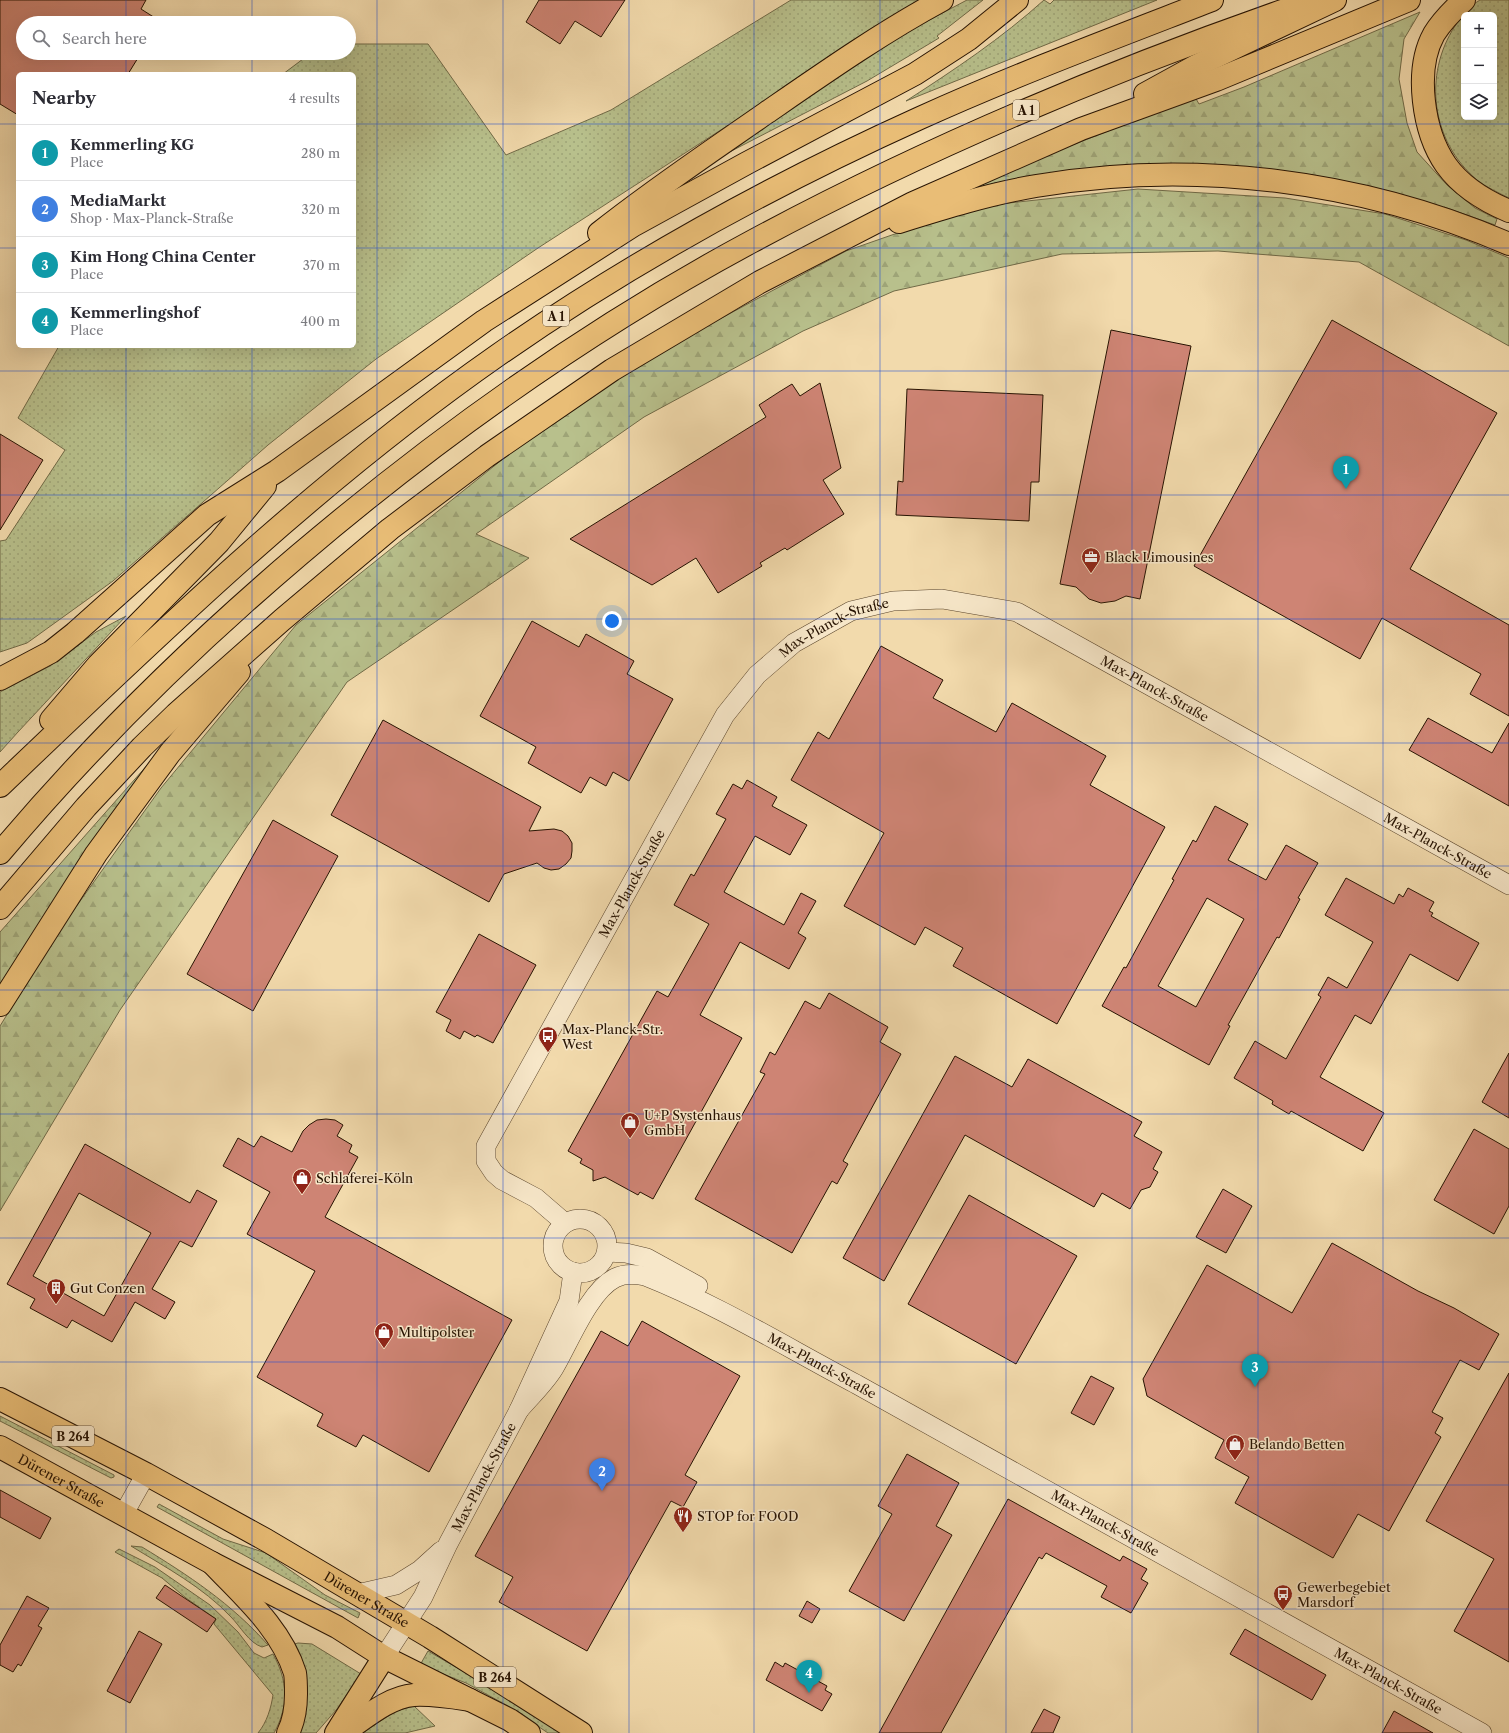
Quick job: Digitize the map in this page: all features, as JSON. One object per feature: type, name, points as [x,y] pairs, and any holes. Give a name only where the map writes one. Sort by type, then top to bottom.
[{"type":"main road","points":[[536,287],[591,239],[661,185],[876,38],[942,0]]},
{"type":"main road","name":"A 1","points":[[0,786],[151,641],[294,513],[448,391],[568,308],[638,264],[830,161],[912,122],[1009,79],[1212,0]]},
{"type":"main road","name":"A 1","points":[[0,852],[76,768],[156,686],[249,598],[360,503],[436,444],[514,388],[582,342],[678,283],[748,243],[848,191],[935,149],[1025,110],[1120,72],[1250,22],[1314,0]]},
{"type":"main road","points":[[1081,129],[1196,66],[1335,0]]},
{"type":"main road","points":[[0,908],[86,807],[142,747],[176,714],[282,620],[390,529],[542,416],[612,370],[685,324],[760,282],[835,242],[920,200],[1081,129],[1216,80],[1409,0]]},
{"type":"main road","points":[[1464,0],[1444,20],[1434,35],[1426,54],[1423,92],[1428,120],[1436,147],[1446,165],[1457,178],[1482,198],[1509,211]]},
{"type":"main road","points":[[0,679],[51,652],[75,633],[207,515],[277,471],[466,334],[536,287],[640,222],[747,163],[915,74],[969,39],[1015,2]]},
{"type":"main road","points":[[835,242],[968,201],[1010,191],[1104,177],[1182,174],[1252,178],[1327,188],[1403,206],[1454,223],[1509,244]]},
{"type":"main road","points":[[0,783],[98,665],[219,542],[277,471]]},
{"type":"main road","points":[[0,1005],[96,854],[170,753],[282,620]]},
{"type":"main road","name":"Dürener Straße","points":[[0,1399],[146,1474],[266,1540],[407,1624],[581,1733]]},
{"type":"main road","name":"Dürener Straße","points":[[0,1447],[212,1563],[337,1627],[384,1657],[510,1720],[529,1733]]},
{"type":"main road","points":[[212,1563],[264,1617],[284,1650],[295,1674],[296,1704],[292,1724],[288,1733]]},
{"type":"main road","points":[[336,1733],[384,1657]]},
{"type":"main road","points":[[343,1733],[387,1704],[412,1695],[438,1696],[470,1700]]},
{"type":"street","name":"Max-Planck-Straße","points":[[565,1223],[536,1198],[502,1180],[494,1173],[486,1161],[486,1146],[725,715],[757,675],[794,643],[851,611],[893,601],[942,599],[1017,612],[1509,885]]},
{"type":"street","points":[[579,1219],[595,1223],[604,1232],[607,1238],[607,1252],[602,1263],[595,1269],[588,1272],[573,1272],[559,1264],[554,1252],[555,1235],[565,1223],[579,1219]]},
{"type":"street","name":"Max-Planck-Straße","points":[[607,1252],[626,1253],[647,1258],[709,1292],[729,1313]]},
{"type":"street","name":"Max-Planck-Straße","points":[[384,1657],[407,1624],[423,1597],[448,1544],[519,1410],[569,1302],[573,1272]]},
{"type":"street","name":"Max-Planck-Straße","points":[[519,1410],[553,1369],[592,1300],[604,1285],[616,1277],[631,1273],[645,1276],[729,1313],[775,1341],[856,1384],[1482,1733]]},
{"type":"street","points":[[123,1515],[146,1474]]},
{"type":"street","name":"Max-Planck-Straße","points":[[357,1594],[396,1585],[420,1570],[448,1544]]},
{"type":"green space","points":[[791,0],[922,0],[538,248],[376,359],[268,445],[113,581],[27,643],[0,652],[0,541],[6,540],[65,450],[18,418],[58,348],[356,348],[356,72],[286,72],[302,60],[356,60],[356,44],[428,44],[506,155],[611,110]]},
{"type":"green space","points":[[967,0],[983,0],[937,36],[939,38],[867,81],[712,161],[886,43]]},
{"type":"green space","points":[[1044,0],[1050,4],[1054,0],[1157,0],[906,101],[995,40]]},
{"type":"green space","points":[[1480,0],[1509,0],[1509,198],[1477,180],[1462,164],[1450,146],[1441,127],[1437,107],[1436,86],[1438,65],[1445,45],[1461,16],[1461,120],[1497,120],[1497,12],[1464,12],[1468,7]]},
{"type":"green space","points":[[1420,12],[1404,39],[1399,79],[1407,123],[1417,152],[1447,185],[1475,208],[1497,219],[1495,225],[1444,207],[1442,210],[1296,174],[979,189],[978,185],[1057,151],[1195,97],[1199,104],[1244,87]]},
{"type":"green space","points":[[1138,189],[1285,198],[1385,214],[1466,240],[1509,258],[1509,346],[1359,262],[1218,251],[1062,254],[894,291],[803,331],[644,417],[476,534],[529,558],[347,682],[120,1010],[0,1211],[0,1026],[58,932],[161,788],[296,625],[549,422],[664,349],[846,251],[972,207]]},
{"type":"green space","points":[[126,616],[0,752],[0,692],[50,666],[96,632]]},
{"type":"green space","points":[[150,762],[42,920],[0,984],[0,932]]},
{"type":"green space","points":[[0,1416],[114,1475],[114,1477],[111,1478],[0,1421]]},
{"type":"green space","points":[[159,1504],[223,1539],[266,1553],[325,1595],[360,1613],[358,1618],[157,1507]]},
{"type":"green space","points":[[131,1546],[142,1547],[209,1591],[240,1616],[268,1645],[262,1647],[257,1645],[220,1606],[208,1596],[183,1578]]},
{"type":"green space","points":[[119,1549],[155,1567],[210,1605],[238,1632],[254,1653],[264,1658],[273,1654],[282,1674],[285,1694],[282,1713],[274,1733],[258,1733],[268,1715],[273,1695],[214,1624],[216,1619],[186,1598],[162,1578],[115,1552]]},
{"type":"green space","points":[[298,1643],[312,1644],[361,1674],[337,1709],[316,1733],[299,1733],[291,1645]]},
{"type":"green space","points":[[428,1651],[511,1699],[561,1733],[548,1733],[508,1706],[466,1683],[420,1665]]},
{"type":"green space","points":[[414,1706],[435,1726],[405,1733],[362,1733],[396,1711]]},
{"type":"building","points":[[0,0],[146,0],[141,9],[152,16],[16,16],[16,60],[137,60],[129,72],[16,72],[16,114],[0,104]]},
{"type":"building","points":[[539,0],[625,0],[601,37],[575,21],[560,44],[526,22]]},
{"type":"building","points":[[1332,320],[1497,413],[1410,569],[1509,625],[1509,716],[1470,694],[1481,674],[1382,618],[1360,659],[1194,566]]},
{"type":"building","points":[[1111,330],[1191,346],[1140,599],[1126,596],[1115,601],[1101,603],[1089,599],[1076,587],[1060,584]]},
{"type":"building","points":[[820,383],[841,468],[823,480],[844,514],[787,550],[785,548],[760,563],[762,566],[718,593],[696,558],[652,585],[570,539],[766,417],[759,405],[779,392],[792,384],[800,396]]},
{"type":"building","points":[[907,389],[1043,395],[1039,482],[1031,482],[1029,521],[896,515],[898,481],[903,482]]},
{"type":"building","points":[[0,434],[43,460],[0,530]]},
{"type":"building","points":[[532,621],[579,647],[586,634],[634,661],[627,674],[673,699],[629,781],[613,772],[606,786],[590,777],[581,793],[528,763],[536,747],[480,716]]},
{"type":"building","points":[[881,646],[943,680],[933,698],[996,732],[1012,703],[1106,756],[1090,785],[1165,827],[1057,1024],[953,966],[963,948],[925,927],[915,945],[844,906],[884,833],[791,780],[818,732],[829,739]]},
{"type":"building","points":[[1428,718],[1492,753],[1509,723],[1509,806],[1409,750]]},
{"type":"building","points":[[383,720],[541,807],[529,831],[554,829],[562,831],[568,836],[572,843],[571,858],[559,869],[551,870],[544,868],[537,863],[504,874],[489,902],[331,815]]},
{"type":"building","points":[[747,780],[777,797],[772,806],[807,825],[790,855],[755,836],[724,892],[784,925],[801,893],[816,901],[798,933],[806,938],[789,969],[740,942],[700,1015],[742,1038],[653,1199],[640,1192],[638,1195],[605,1177],[593,1181],[593,1170],[580,1163],[582,1159],[568,1151],[657,991],[668,997],[709,924],[674,905],[691,874],[694,876],[726,819],[716,814],[733,784],[742,789]]},
{"type":"building","points":[[1215,806],[1248,824],[1228,860],[1266,880],[1286,845],[1318,863],[1298,898],[1300,899],[1279,938],[1277,937],[1228,1025],[1230,1026],[1209,1065],[1102,1006],[1124,967],[1126,968],[1174,880],[1172,879],[1193,840],[1196,842]],"holes":[[[1207,898],[1244,919],[1196,1007],[1158,986]]]},
{"type":"building","points":[[273,820],[338,856],[253,1011],[187,974]]},
{"type":"building","points":[[1346,878],[1394,904],[1399,894],[1403,897],[1408,888],[1434,902],[1429,911],[1433,913],[1431,916],[1479,943],[1458,981],[1410,954],[1371,1024],[1355,1015],[1320,1077],[1384,1113],[1363,1151],[1291,1111],[1289,1114],[1272,1104],[1273,1101],[1234,1078],[1255,1041],[1286,1059],[1321,997],[1318,995],[1328,977],[1347,988],[1373,942],[1325,915]]},
{"type":"building","points":[[479,934],[536,965],[493,1043],[477,1035],[475,1037],[464,1031],[460,1039],[446,1031],[451,1020],[436,1012]]},
{"type":"building","points":[[829,993],[888,1027],[880,1042],[901,1054],[843,1161],[848,1164],[837,1184],[832,1181],[792,1253],[695,1199],[765,1074],[760,1072],[770,1052],[775,1055],[805,1001],[820,1009]]},
{"type":"building","points":[[1509,1053],[1509,1118],[1482,1102]]},
{"type":"building","points":[[955,1056],[1012,1087],[1028,1059],[1142,1122],[1134,1136],[1162,1152],[1153,1169],[1158,1172],[1150,1187],[1141,1190],[1130,1209],[1102,1193],[1094,1207],[965,1135],[884,1281],[843,1258]]},
{"type":"building","name":"Multipolster","points":[[317,1120],[335,1120],[343,1125],[337,1136],[352,1145],[349,1152],[358,1157],[325,1217],[512,1320],[429,1472],[363,1435],[356,1447],[317,1426],[323,1414],[257,1377],[315,1271],[247,1234],[270,1192],[223,1166],[238,1138],[254,1147],[261,1136],[292,1152],[303,1131],[309,1125]]},
{"type":"building","points":[[1474,1129],[1509,1149],[1509,1206],[1494,1234],[1434,1200]]},
{"type":"building","points":[[85,1144],[190,1203],[197,1190],[217,1201],[192,1247],[180,1241],[152,1289],[175,1302],[165,1319],[135,1302],[112,1342],[72,1320],[67,1328],[30,1308],[35,1299],[7,1284]],"holes":[[[79,1193],[151,1233],[104,1316],[33,1276]]]},
{"type":"building","points":[[1223,1189],[1252,1206],[1226,1253],[1196,1237]]},
{"type":"building","points":[[969,1195],[1077,1256],[1016,1364],[908,1304]]},
{"type":"building","points":[[1332,1243],[1418,1291],[1454,1308],[1499,1334],[1479,1370],[1460,1360],[1432,1412],[1443,1418],[1435,1433],[1441,1437],[1389,1531],[1358,1514],[1333,1558],[1235,1503],[1249,1477],[1215,1458],[1224,1440],[1147,1396],[1143,1379],[1207,1265],[1292,1313]]},
{"type":"building","points":[[642,1321],[740,1376],[685,1475],[697,1482],[683,1507],[671,1501],[587,1651],[499,1602],[513,1577],[475,1556],[601,1331],[628,1346]]},
{"type":"building","points":[[1509,1373],[1509,1662],[1454,1631],[1494,1559],[1426,1521]]},
{"type":"building","points":[[1091,1376],[1114,1388],[1094,1425],[1071,1413]]},
{"type":"building","points":[[907,1454],[959,1483],[936,1526],[952,1535],[904,1621],[849,1591],[892,1514],[878,1506]]},
{"type":"building","points":[[0,1490],[51,1518],[40,1539],[0,1517]]},
{"type":"building","points":[[1008,1499],[1120,1561],[1123,1556],[1147,1569],[1141,1579],[1148,1583],[1131,1613],[1101,1597],[1107,1586],[1046,1553],[1042,1559],[1039,1557],[941,1733],[879,1733]]},
{"type":"building","points":[[165,1585],[216,1619],[207,1632],[156,1598]]},
{"type":"building","points":[[27,1596],[49,1608],[38,1626],[42,1628],[21,1666],[18,1664],[13,1672],[0,1665],[0,1645]]},
{"type":"building","points":[[807,1601],[820,1609],[812,1623],[799,1616]]},
{"type":"building","points":[[1245,1629],[1326,1675],[1312,1700],[1230,1654]]},
{"type":"building","points":[[139,1631],[162,1644],[130,1703],[107,1691]]},
{"type":"building","points":[[775,1662],[783,1667],[785,1663],[827,1686],[825,1690],[832,1694],[822,1711],[766,1680]]},
{"type":"building","points":[[1044,1709],[1060,1717],[1053,1733],[1031,1733]]},
{"type":"building","points":[[1394,1711],[1433,1733],[1382,1733]]},
{"type":"place","name":"Kemmerling KG","points":[[1346,489]]},
{"type":"place","name":"Black Limousines","points":[[1091,574]]},
{"type":"place","name":"Max-Planck-Str. West","points":[[548,1053]]},
{"type":"place","name":"U+P Systenhaus GmbH","points":[[630,1139]]},
{"type":"place","name":"Schlaferei-Köln","points":[[302,1195]]},
{"type":"place","name":"Gut Conzen","points":[[56,1305]]},
{"type":"place","name":"Multipolster","points":[[384,1349]]},
{"type":"place","name":"Kim Hong China Center","points":[[1255,1387]]},
{"type":"place","name":"Belando Betten","points":[[1235,1461]]},
{"type":"place","name":"MediaMarkt","points":[[602,1491]]},
{"type":"place","name":"STOP for FOOD","points":[[683,1533]]},
{"type":"place","name":"Gewerbegebiet Marsdorf","points":[[1283,1611]]},
{"type":"place","name":"Kemmerlingshof","points":[[809,1693]]}]
